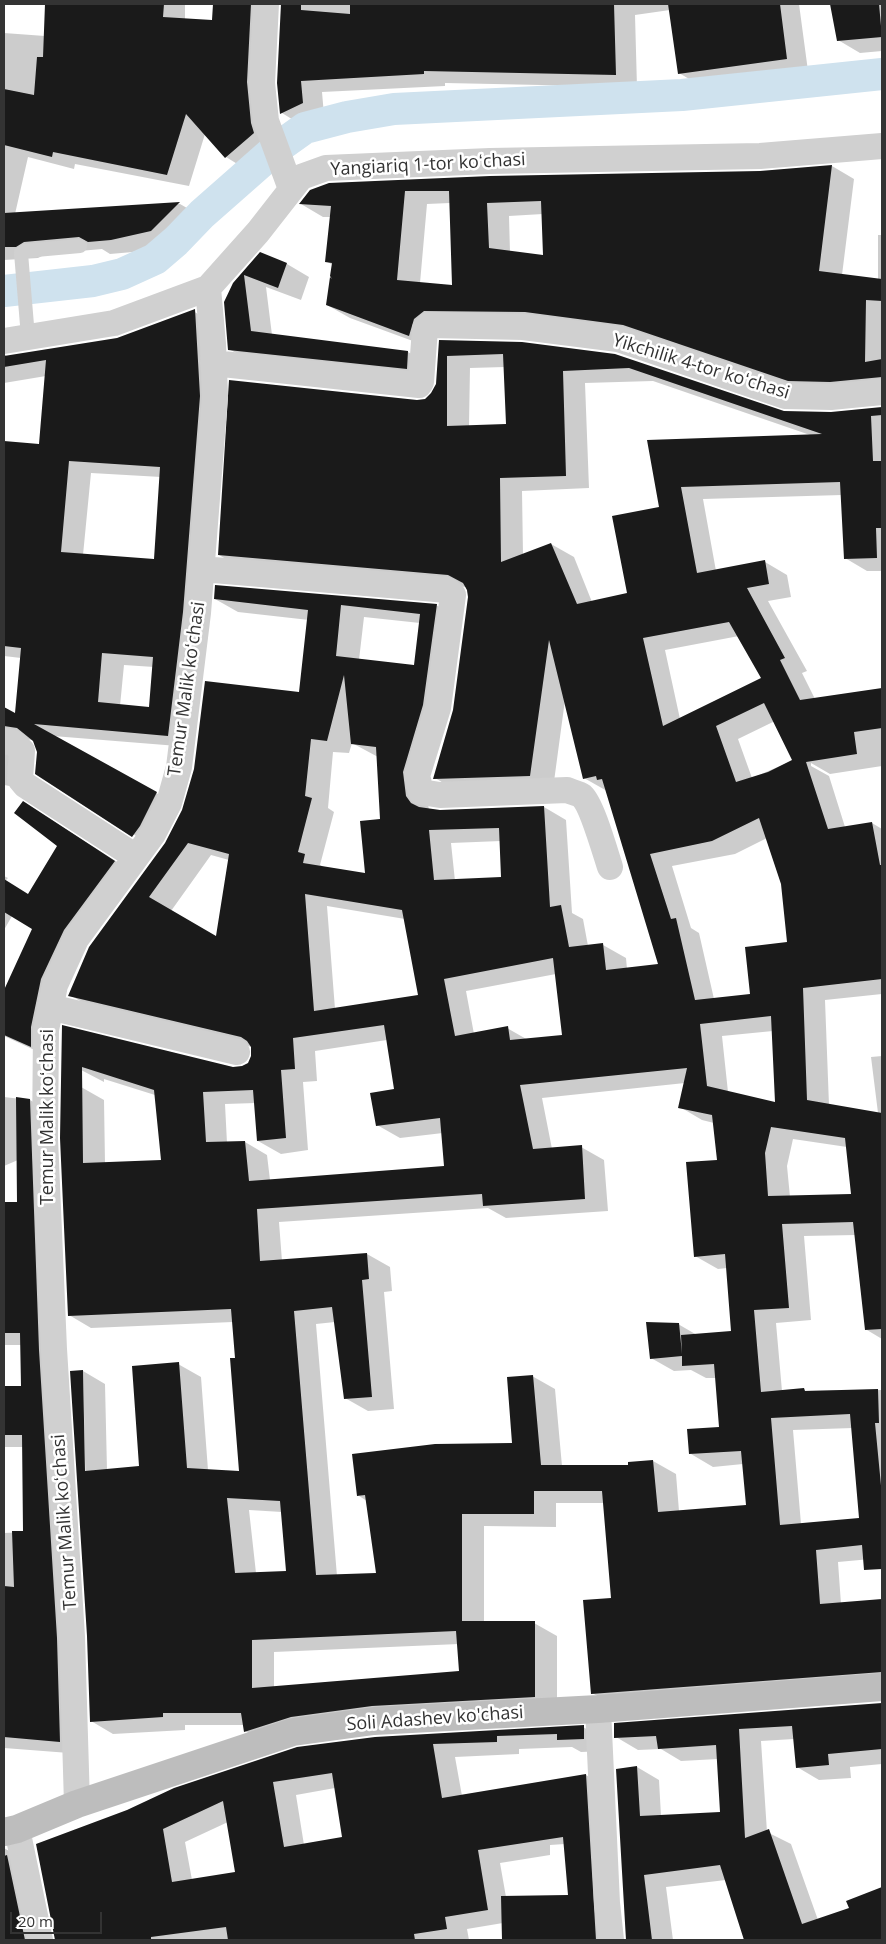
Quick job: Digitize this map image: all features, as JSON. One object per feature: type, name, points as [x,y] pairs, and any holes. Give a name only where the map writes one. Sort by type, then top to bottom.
[{"type":"street","points":[[266,4],[262,83],[266,121],[288,183]]},
{"type":"street","name":"Yangiariq 1-tor koʻchasi","points":[[16,339],[114,323],[208,288],[258,232],[288,183],[326,168],[490,160],[760,156],[882,146]]},
{"type":"street","name":"Temur Malik koʻchasi","points":[[77,1804],[72,1637],[54,1349],[45,1138],[46,1030],[55,985],[76,939],[154,834],[169,804],[179,767],[202,569],[214,396],[214,363],[208,288]]},
{"type":"street","name":"Yikchilik 4-tor koʻchasi","points":[[214,363],[419,384],[421,382],[425,328],[429,325],[523,327],[618,339],[785,396],[831,397],[882,392]]},
{"type":"street","points":[[202,569],[447,590],[453,595],[447,656],[438,708],[418,776],[421,792],[440,796],[567,790],[582,796],[588,806],[610,867]]},
{"type":"street","points":[[4,740],[14,743],[22,751],[20,779],[25,785],[136,857]]},
{"type":"street","points":[[50,1007],[237,1052]]},
{"type":"street","name":"Soli Adashev ko'chasi","points":[[11,1830],[77,1804],[293,1732],[374,1721],[598,1709],[882,1687]]},
{"type":"street","points":[[598,1709],[607,1903],[611,1940]]},
{"type":"street","points":[[11,1830],[40,1940]]},
{"type":"lane","points":[[16,339],[26,310],[21,256],[25,250],[80,246]]},
{"type":"building","points":[[45,4],[164,4],[163,17],[212,20],[213,4],[251,4],[247,82],[251,123],[254,133],[225,158],[186,114],[167,175],[53,152],[52,157],[4,145],[4,89],[34,95],[37,57],[43,57]]},
{"type":"building","points":[[281,4],[301,4],[301,10],[350,14],[350,4],[614,4],[616,75],[424,71],[424,74],[301,81],[303,103],[280,114],[277,83]]},
{"type":"building","points":[[668,4],[780,4],[787,59],[678,74]]},
{"type":"building","points":[[830,4],[879,4],[882,37],[837,41]]},
{"type":"building","points":[[832,165],[819,271],[882,279],[882,301],[866,300],[865,362],[882,359],[882,377],[830,382],[788,381],[623,325],[525,312],[424,311],[414,319],[409,336],[326,305],[330,277],[332,279],[330,276],[332,263],[325,262],[331,206],[299,204],[310,190],[329,183],[490,176],[760,171]],"holes":[[[405,191],[449,191],[452,285],[397,280]],[[541,201],[543,255],[489,248],[487,203]]]},
{"type":"building","points":[[180,202],[151,231],[111,240],[88,242],[79,237],[24,242],[16,247],[4,247],[4,213]]},
{"type":"building","points":[[260,252],[287,263],[278,288],[244,275],[251,331],[408,351],[407,369],[228,350],[224,302],[233,283]]},
{"type":"building","points":[[195,309],[200,396],[183,612],[168,736],[34,724],[157,792],[140,826],[132,837],[35,774],[37,752],[33,741],[17,728],[4,726],[4,707],[15,713],[21,648],[4,646],[4,441],[39,444],[46,360],[4,367],[4,356],[117,338]],"holes":[[[69,461],[160,467],[154,559],[61,552]],[[102,653],[153,657],[149,707],[98,702]]]},
{"type":"building","points":[[439,340],[522,342],[615,354],[784,411],[831,412],[882,407],[882,415],[871,416],[873,461],[882,461],[882,528],[876,528],[877,558],[844,559],[840,482],[681,487],[697,573],[765,560],[769,584],[747,588],[785,658],[780,660],[800,700],[882,688],[882,728],[854,732],[857,754],[806,762],[828,829],[872,822],[880,865],[882,865],[882,979],[803,988],[807,1100],[882,1113],[882,1329],[865,1330],[853,1222],[782,1224],[789,1308],[754,1310],[761,1392],[804,1388],[805,1391],[878,1389],[879,1423],[875,1423],[882,1496],[882,1569],[864,1570],[862,1545],[816,1550],[820,1604],[882,1599],[882,1672],[591,1694],[583,1600],[611,1598],[602,1491],[534,1491],[534,1514],[462,1514],[462,1621],[535,1621],[535,1697],[372,1706],[291,1717],[244,1732],[241,1713],[163,1713],[163,1717],[90,1722],[87,1636],[70,1371],[83,1370],[85,1471],[139,1466],[132,1366],[179,1362],[187,1468],[239,1471],[230,1358],[235,1358],[231,1309],[68,1316],[60,1138],[62,1025],[233,1067],[248,1063],[251,1056],[251,1047],[241,1037],[68,996],[89,947],[165,843],[182,810],[194,769],[205,681],[299,692],[308,610],[214,599],[215,585],[437,604],[423,705],[403,772],[406,796],[411,803],[419,807],[440,810],[544,806],[550,907],[561,905],[569,947],[603,943],[606,970],[658,964],[602,779],[597,780],[596,776],[583,779],[549,640],[530,776],[433,779],[453,710],[468,597],[463,583],[448,575],[218,555],[229,380],[417,400],[425,399],[436,384]],"holes":[[[503,354],[506,424],[447,426],[447,356]],[[629,368],[822,434],[647,440],[659,507],[612,516],[627,593],[577,604],[551,543],[501,562],[500,478],[566,476],[563,371]],[[341,605],[420,614],[414,665],[336,656]],[[729,622],[761,678],[663,726],[643,638]],[[344,675],[351,744],[376,747],[380,819],[360,821],[365,873],[303,863],[305,854],[298,852],[312,798],[305,796],[311,739],[327,741]],[[764,703],[792,760],[768,772],[736,782],[716,726]],[[759,818],[781,884],[787,942],[745,947],[750,994],[695,1000],[676,918],[671,919],[650,854],[712,841]],[[499,828],[501,877],[434,880],[429,830]],[[188,843],[229,854],[216,936],[149,897]],[[305,894],[402,910],[418,995],[314,1011]],[[553,958],[562,1035],[510,1040],[508,1026],[455,1036],[444,979]],[[771,1016],[775,1102],[707,1086],[700,1024]],[[384,1025],[394,1089],[370,1093],[376,1126],[440,1118],[444,1166],[249,1181],[245,1141],[206,1142],[203,1092],[253,1090],[257,1141],[286,1138],[281,1070],[295,1069],[293,1038]],[[82,1067],[154,1090],[161,1160],[83,1163]],[[687,1068],[678,1108],[712,1115],[717,1160],[686,1162],[694,1257],[725,1254],[731,1331],[681,1335],[682,1354],[679,1323],[646,1322],[650,1359],[682,1356],[682,1366],[714,1364],[719,1427],[687,1429],[689,1454],[741,1451],[746,1505],[658,1512],[653,1460],[628,1462],[628,1465],[541,1465],[533,1375],[507,1377],[512,1443],[435,1444],[352,1454],[357,1496],[365,1495],[376,1573],[316,1575],[294,1311],[332,1307],[344,1399],[372,1397],[362,1280],[369,1279],[367,1253],[260,1261],[257,1209],[482,1194],[483,1206],[585,1199],[582,1145],[533,1149],[520,1085]],[[771,1127],[845,1138],[851,1194],[768,1196],[765,1153]],[[850,1414],[859,1518],[780,1525],[771,1418]],[[227,1498],[280,1501],[286,1571],[235,1573]],[[456,1631],[459,1671],[252,1688],[252,1640]]]},
{"type":"building","points":[[23,801],[115,861],[64,930],[41,979],[31,1027],[31,1047],[4,1035],[4,990],[32,929],[4,912],[4,879],[28,894],[57,846],[14,813]]},
{"type":"building","points":[[16,1097],[30,1099],[39,1350],[57,1638],[60,1742],[4,1737],[4,1586],[14,1587],[12,1531],[23,1531],[22,1435],[4,1435],[4,1386],[21,1386],[20,1333],[4,1333],[4,1202],[17,1202]]},
{"type":"building","points":[[882,1703],[882,1749],[828,1754],[829,1765],[796,1768],[792,1726],[739,1729],[745,1838],[769,1829],[802,1924],[849,1908],[846,1901],[882,1887],[882,1940],[744,1940],[720,1865],[644,1875],[652,1940],[626,1940],[616,1769],[637,1766],[640,1816],[720,1812],[716,1745],[658,1749],[656,1736],[614,1738],[614,1723]]},
{"type":"building","points":[[584,1725],[584,1739],[557,1740],[557,1734],[497,1736],[497,1742],[433,1744],[442,1798],[586,1774],[596,1940],[502,1940],[501,1896],[568,1895],[563,1837],[478,1850],[488,1910],[445,1917],[447,1929],[414,1934],[415,1940],[228,1940],[226,1927],[151,1937],[151,1940],[55,1940],[36,1844],[127,1810],[174,1788],[297,1747],[375,1737]],"holes":[[[332,1773],[342,1837],[284,1847],[273,1782]],[[223,1801],[235,1872],[172,1882],[163,1829]]]},
{"type":"building","points":[[7,1855],[25,1940],[4,1940],[4,1856]]},
{"type":"waterway","points":[[4,291],[93,281],[122,274],[155,259],[176,241],[202,214],[277,148],[305,128],[347,117],[394,109],[682,95],[882,74]]}]
